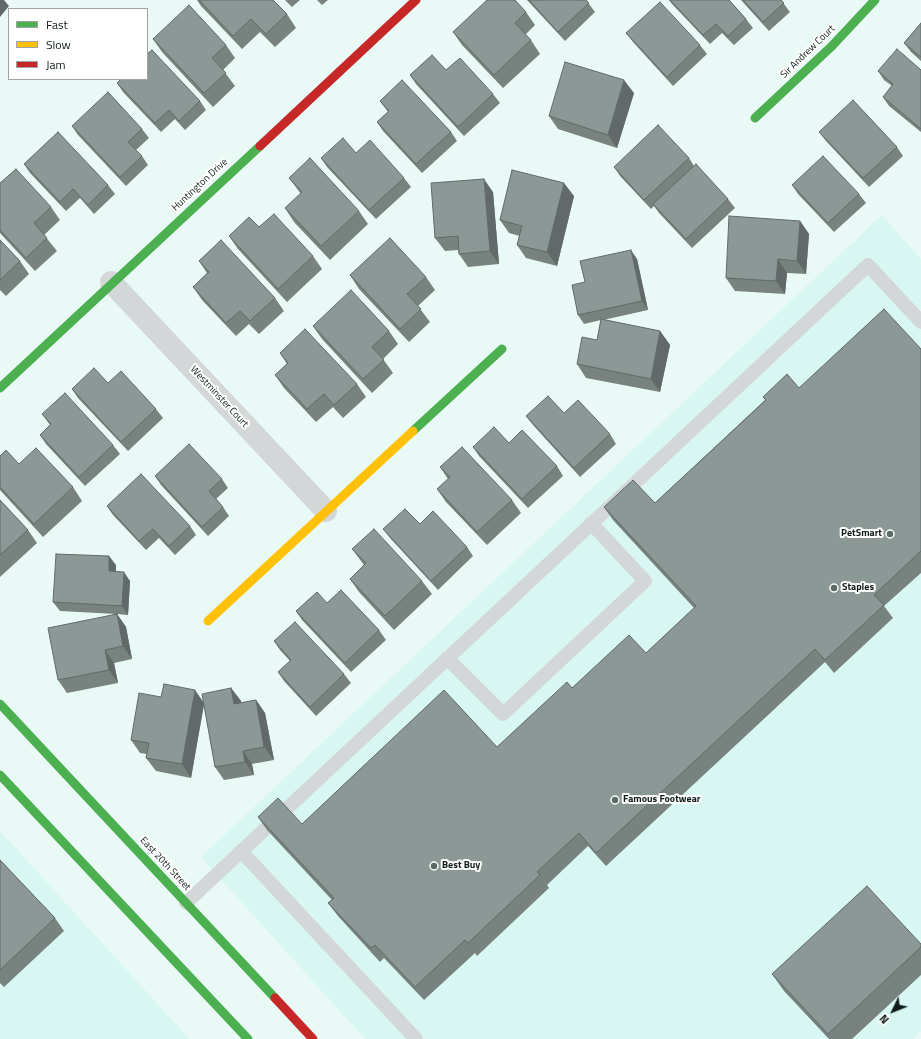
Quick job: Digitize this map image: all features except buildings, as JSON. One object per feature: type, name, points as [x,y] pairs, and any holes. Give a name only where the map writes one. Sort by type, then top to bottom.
[{"type":"street","name":"Huntington Drive","points":[[1,384],[111,282],[400,5],[416,0]]},
{"type":"street","name":"Sir Andrew Court","points":[[755,118],[832,46],[875,0]]},
{"type":"street","name":"Westminster Court","points":[[111,282],[326,511]]},
{"type":"street","points":[[208,621],[502,349]]},
{"type":"street","name":"East 20th Street","points":[[0,704],[313,1039]]},
{"type":"street","points":[[0,775],[248,1039]]},
{"type":"lane","points":[[186,903],[868,265],[921,322]]},
{"type":"lane","points":[[447,658],[503,714],[645,581],[591,523]]},
{"type":"lane","points":[[241,851],[416,1039]]},
{"type":"shaded area","points":[[882,215],[921,259],[921,1031],[913,1039],[365,1039],[201,857]]},
{"type":"shaded area","points":[[0,831],[174,1022],[189,1039],[0,1039]]},
{"type":"traffic: fast","points":[[755,118],[832,46],[875,0]]},
{"type":"traffic: fast","points":[[0,388],[260,146]]},
{"type":"traffic: fast","points":[[413,431],[502,349]]},
{"type":"traffic: fast","points":[[0,704],[275,998]]},
{"type":"traffic: fast","points":[[0,775],[248,1039]]},
{"type":"traffic: slow","points":[[208,621],[413,431]]},
{"type":"traffic: jam","points":[[260,146],[416,0]]},
{"type":"traffic: jam","points":[[275,998],[313,1039]]},
{"type":"place","name":"PetSmart","points":[[890,534]]},
{"type":"place","name":"Staples","points":[[834,588]]},
{"type":"place","name":"Famous Footwear","points":[[615,800]]},
{"type":"place","name":"Best Buy","points":[[434,866]]}]
